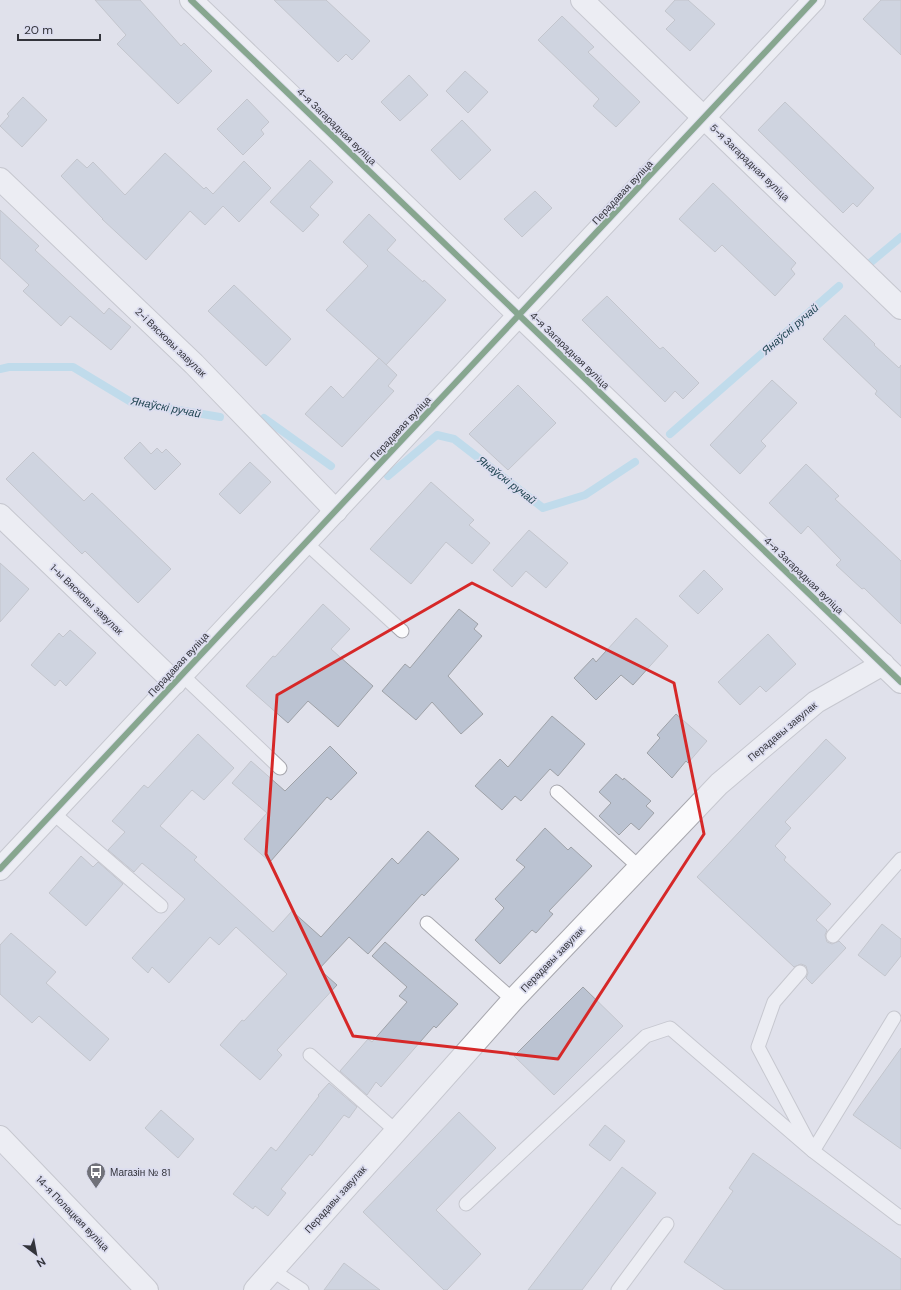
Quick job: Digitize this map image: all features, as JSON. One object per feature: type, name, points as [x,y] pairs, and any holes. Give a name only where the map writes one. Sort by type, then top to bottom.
[{"type":"street","name":"4-я Загарадная вуліца","points":[[191,0],[901,682]]},
{"type":"street","name":"5-я Загарадная вуліца","points":[[582,0],[901,308]]},
{"type":"street","name":"Перадавая вуліца","points":[[0,869],[814,0]]},
{"type":"street","name":"2-і Вясковы завулак","points":[[0,179],[194,364],[336,511]]},
{"type":"street","name":"1-ы Вясковы завулак","points":[[0,516],[178,679]]},
{"type":"street","name":"Перадавы завулак","points":[[255,1290],[513,1000],[719,784],[816,702],[883,664]]},
{"type":"street","name":"14-я Полацкая вуліца","points":[[0,1137],[147,1290]]},
{"type":"lane","points":[[306,543],[402,631]]},
{"type":"lane","points":[[178,679],[280,768]]},
{"type":"lane","points":[[557,792],[639,867]]},
{"type":"lane","points":[[53,813],[161,906]]},
{"type":"lane","points":[[833,936],[901,859]]},
{"type":"lane","points":[[427,923],[513,1000]]},
{"type":"lane","points":[[800,972],[774,1002],[758,1047],[813,1151]]},
{"type":"lane","points":[[813,1151],[894,1018]]},
{"type":"lane","points":[[466,1204],[646,1036],[670,1028],[813,1151],[901,1218]]},
{"type":"lane","points":[[310,1055],[396,1131]]},
{"type":"lane","points":[[618,1290],[667,1224]]},
{"type":"lane","points":[[272,1270],[302,1290]]},
{"type":"highlighted area","points":[[472,583],[674,683],[704,834],[558,1059],[353,1036],[266,854],[277,695]]},
{"type":"building","points":[[95,0],[140,0],[181,46],[184,43],[212,71],[178,104],[117,44],[126,35]]},
{"type":"building","points":[[274,0],[326,0],[370,41],[352,60],[346,54],[338,62]]},
{"type":"building","points":[[675,0],[688,0],[715,24],[690,51],[666,29],[675,20],[665,11]]},
{"type":"building","points":[[881,0],[901,0],[901,55],[863,19]]},
{"type":"building","points":[[562,16],[594,47],[588,52],[640,102],[616,127],[593,106],[599,99],[538,40]]},
{"type":"building","points":[[465,71],[488,92],[468,113],[446,91]]},
{"type":"building","points":[[409,75],[428,95],[400,121],[381,102]]},
{"type":"building","points":[[23,97],[47,120],[22,147],[0,126],[9,116],[7,114]]},
{"type":"building","points":[[247,99],[269,122],[261,130],[264,134],[243,155],[217,129]]},
{"type":"building","points":[[785,102],[874,188],[857,207],[853,203],[843,213],[758,130]]},
{"type":"building","points":[[462,120],[491,150],[460,180],[431,150]]},
{"type":"building","points":[[165,153],[204,189],[206,187],[213,194],[244,161],[271,188],[239,222],[223,206],[205,225],[190,211],[146,260],[102,219],[61,176],[77,159],[87,168],[93,162],[125,195]]},
{"type":"building","points":[[310,160],[333,182],[310,207],[319,215],[303,232],[270,202]]},
{"type":"building","points":[[713,183],[796,263],[791,269],[795,274],[775,296],[722,245],[715,252],[679,219]]},
{"type":"building","points":[[535,191],[552,208],[522,237],[504,219]]},
{"type":"building","points":[[0,210],[39,246],[35,250],[104,314],[109,308],[131,327],[111,350],[70,316],[61,326],[23,291],[29,285],[0,258]]},
{"type":"building","points":[[369,214],[396,240],[387,250],[446,300],[386,365],[326,310],[368,266],[343,242]]},
{"type":"building","points":[[234,285],[291,339],[266,366],[208,311]]},
{"type":"building","points":[[607,296],[660,349],[663,347],[699,383],[683,399],[675,391],[665,402],[582,320]]},
{"type":"building","points":[[845,315],[899,368],[901,365],[901,418],[875,394],[877,391],[823,339]]},
{"type":"building","points":[[379,358],[397,375],[388,386],[394,391],[342,447],[305,414],[331,386],[343,398]]},
{"type":"building","points":[[772,380],[797,403],[761,441],[766,446],[740,474],[710,445]]},
{"type":"building","points":[[518,385],[556,423],[508,470],[469,434]]},
{"type":"building","points":[[140,442],[151,454],[157,448],[162,453],[166,449],[181,464],[155,490],[124,458]]},
{"type":"building","points":[[33,452],[84,501],[92,493],[171,569],[138,603],[85,551],[82,554],[6,479]]},
{"type":"building","points":[[250,462],[271,482],[240,514],[219,494]]},
{"type":"building","points":[[806,464],[839,496],[835,499],[901,561],[901,624],[864,588],[862,589],[836,565],[841,560],[808,526],[801,534],[769,503]]},
{"type":"building","points":[[431,482],[474,520],[469,525],[490,543],[472,564],[446,542],[411,584],[370,549]]},
{"type":"building","points":[[529,530],[568,563],[546,588],[526,571],[512,587],[493,570]]},
{"type":"building","points":[[0,563],[29,589],[0,622]]},
{"type":"building","points":[[704,570],[723,589],[698,614],[679,596]]},
{"type":"building","points":[[323,604],[350,629],[331,649],[373,686],[338,727],[308,701],[288,723],[246,686],[273,656],[275,657]]},
{"type":"building","points":[[459,609],[478,624],[474,629],[482,636],[448,676],[483,714],[461,734],[432,702],[416,720],[382,691],[405,664],[410,668]]},
{"type":"building","points":[[636,618],[668,646],[633,685],[621,675],[596,700],[574,678],[593,658],[596,662]]},
{"type":"building","points":[[70,630],[96,653],[66,686],[60,680],[55,686],[31,665],[59,633],[63,637]]},
{"type":"building","points":[[768,634],[796,664],[766,692],[760,686],[740,705],[718,682]]},
{"type":"building","points":[[676,714],[707,741],[688,763],[686,761],[672,778],[647,753],[660,738],[657,735]]},
{"type":"building","points":[[552,716],[585,744],[558,776],[550,769],[521,801],[515,796],[502,810],[475,786],[500,759],[508,767]]},
{"type":"building","points":[[198,734],[234,768],[204,800],[192,790],[160,826],[197,857],[194,860],[273,932],[292,911],[321,937],[392,858],[398,864],[428,831],[459,859],[424,896],[422,894],[368,954],[349,937],[319,969],[337,985],[277,1050],[282,1055],[260,1080],[220,1045],[287,974],[236,927],[219,945],[210,937],[169,983],[152,967],[148,973],[132,958],[185,899],[142,863],[134,872],[108,850],[125,832],[112,821],[144,785],[148,788]]},
{"type":"building","points":[[826,739],[846,758],[785,822],[791,828],[775,846],[786,857],[784,860],[831,904],[816,920],[827,930],[825,935],[827,942],[832,944],[839,941],[846,948],[812,984],[806,978],[808,973],[806,966],[801,964],[794,967],[697,877]]},
{"type":"building","points":[[330,746],[357,773],[331,800],[327,797],[270,862],[244,839],[267,813],[232,783],[251,761],[285,791]]},
{"type":"building","points":[[616,774],[623,780],[624,778],[651,801],[646,806],[654,813],[639,830],[631,823],[619,835],[599,816],[611,803],[599,792]]},
{"type":"building","points":[[545,828],[568,850],[571,847],[592,866],[549,911],[553,914],[536,933],[532,930],[500,964],[475,940],[504,908],[495,899],[525,867],[516,860]]},
{"type":"building","points":[[81,856],[93,867],[98,862],[123,884],[86,926],[49,893]]},
{"type":"building","points":[[882,924],[901,939],[901,956],[885,976],[858,955]]},
{"type":"building","points":[[11,933],[56,972],[46,983],[109,1039],[90,1061],[39,1016],[32,1023],[0,994],[0,945]]},
{"type":"building","points":[[385,942],[458,1004],[436,1028],[434,1026],[381,1087],[376,1082],[367,1095],[340,1071],[368,1039],[372,1042],[407,1002],[399,996],[407,987],[372,956]]},
{"type":"building","points":[[583,987],[623,1026],[554,1095],[514,1056]]},
{"type":"building","points":[[901,1048],[901,1149],[853,1115]]},
{"type":"building","points":[[329,1083],[357,1107],[349,1118],[344,1115],[312,1156],[310,1154],[281,1189],[286,1193],[268,1216],[255,1206],[253,1209],[233,1194],[271,1147],[276,1151],[319,1096],[318,1095]]},
{"type":"building","points":[[161,1110],[194,1139],[178,1158],[145,1128]]},
{"type":"building","points":[[459,1112],[496,1148],[436,1210],[481,1254],[447,1290],[444,1290],[363,1212]]},
{"type":"building","points":[[605,1125],[625,1141],[610,1161],[589,1145]]},
{"type":"building","points":[[753,1153],[901,1259],[901,1290],[725,1290],[684,1262],[733,1191],[729,1188]]},
{"type":"building","points":[[622,1167],[656,1193],[582,1290],[528,1290]]},
{"type":"building","points":[[344,1263],[380,1290],[324,1290]]},
{"type":"waterway","name":"Янаўскі ручай","points":[[870,263],[901,237]]},
{"type":"waterway","name":"Янаўскі ручай","points":[[670,434],[839,286]]},
{"type":"waterway","name":"Янаўскі ручай","points":[[0,369],[9,367],[73,367],[131,402],[220,417]]},
{"type":"waterway","name":"Янаўскі ручай","points":[[264,418],[331,466]]},
{"type":"waterway","name":"Янаўскі ручай","points":[[388,476],[437,435],[454,439],[543,508],[585,495],[635,462]]},
{"type":"cycle path","points":[[191,0],[901,682]]},
{"type":"cycle path","points":[[0,869],[814,0]]},
{"type":"place","name":"Магазін № 81","points":[[96,1189]]}]
